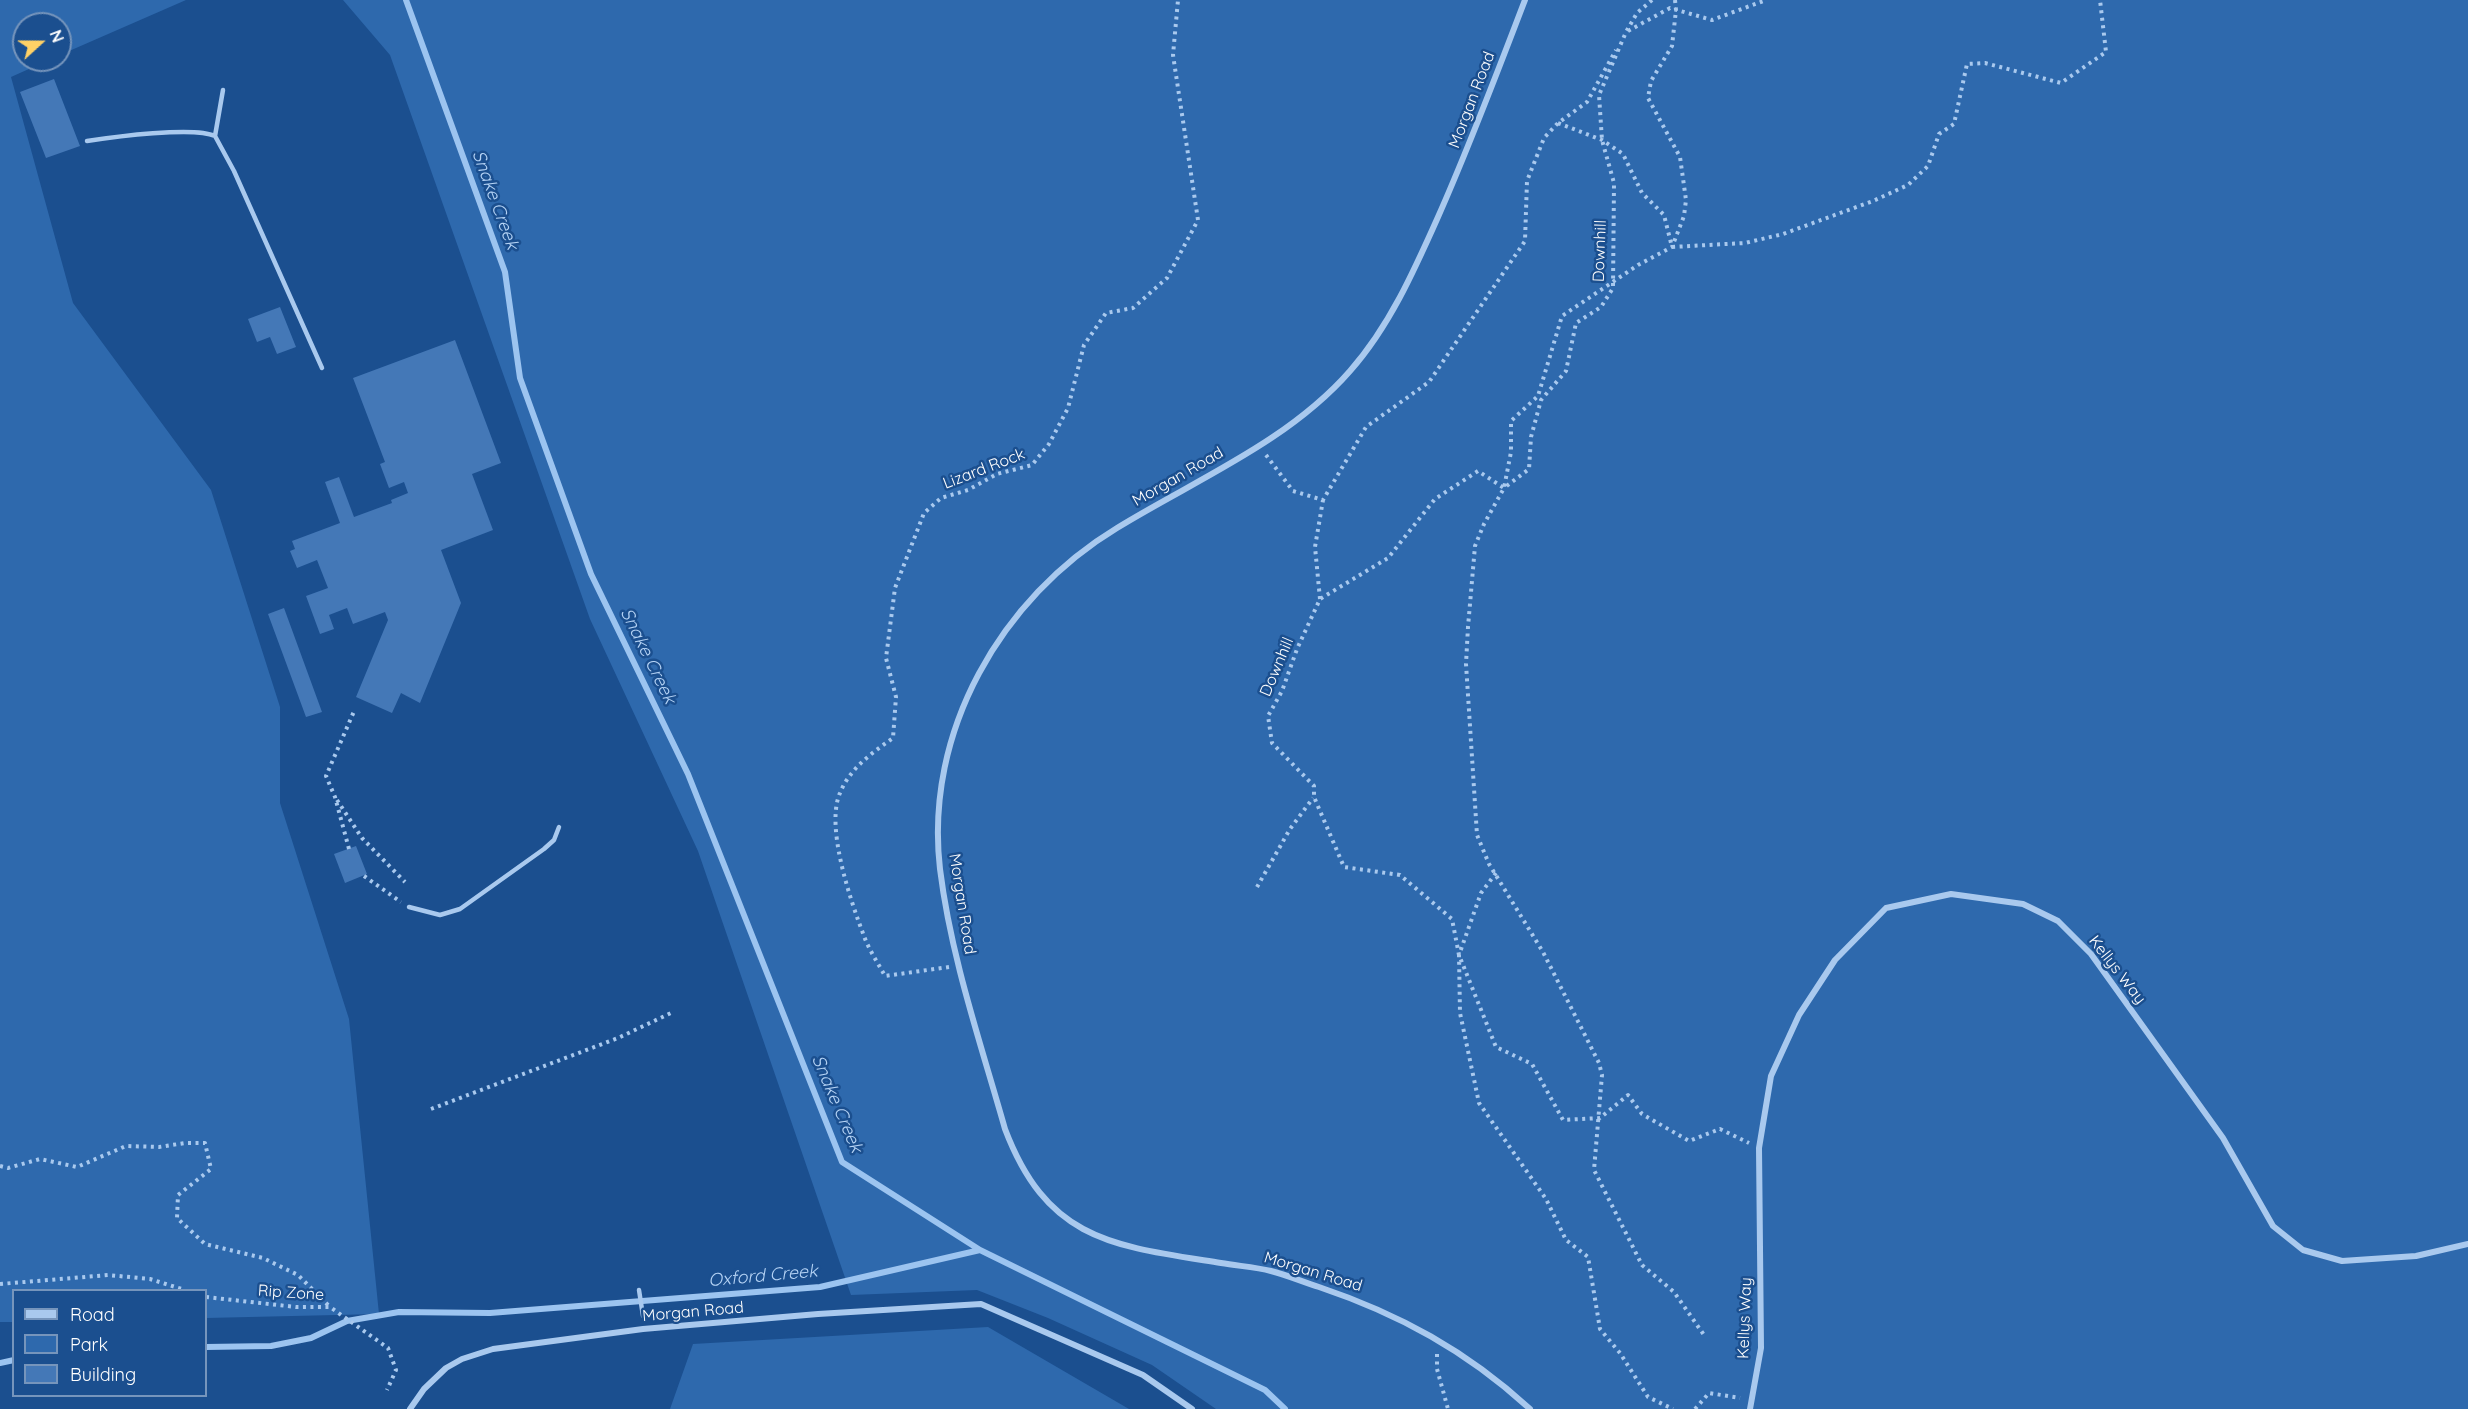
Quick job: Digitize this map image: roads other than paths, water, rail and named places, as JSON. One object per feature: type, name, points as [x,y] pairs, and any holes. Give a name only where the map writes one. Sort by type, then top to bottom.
[{"type":"street","name":"Morgan Road","points":[[1525,0],[1471,142],[1417,265],[1380,333],[1349,372],[1317,404],[1258,445],[1113,530],[1076,556],[1039,590],[1014,618],[980,669],[954,732],[939,803],[940,866],[958,965],[1014,1154],[1029,1181],[1054,1209],[1077,1226],[1101,1238],[1133,1248],[1270,1271],[1360,1301],[1413,1324],[1460,1353],[1506,1387],[1530,1409]]},
{"type":"street","name":"Kellys Way","points":[[1750,1405],[1761,1348],[1759,1148],[1771,1076],[1799,1015],[1835,960],[1886,908],[1951,894],[2023,904],[2058,921],[2091,954],[2223,1138],[2273,1226],[2303,1250],[2342,1261],[2416,1256],[2468,1244]]},
{"type":"street","name":"Morgan Road","points":[[410,1409],[424,1389],[446,1368],[462,1359],[493,1349],[643,1329],[818,1314],[981,1304],[1143,1375],[1192,1409]]},
{"type":"lane","points":[[215,136],[223,90]]},
{"type":"lane","points":[[87,141],[178,132],[208,133],[215,136],[234,171],[322,368]]},
{"type":"lane","points":[[409,907],[440,915],[460,909],[544,849],[554,840],[559,827]]},
{"type":"lane","points":[[639,1290],[643,1316]]},
{"type":"waterway","name":"Snake Creek","points":[[406,0],[505,272],[520,378],[591,574],[688,774],[842,1162],[980,1250]]},
{"type":"waterway","name":"Oxford Creek","points":[[207,1347],[271,1346],[311,1338],[347,1321],[399,1312],[490,1313],[820,1287],[980,1250],[1265,1390],[1285,1409]]},
{"type":"waterway","name":"Oxford Creek","points":[[0,1363],[12,1360]]}]
